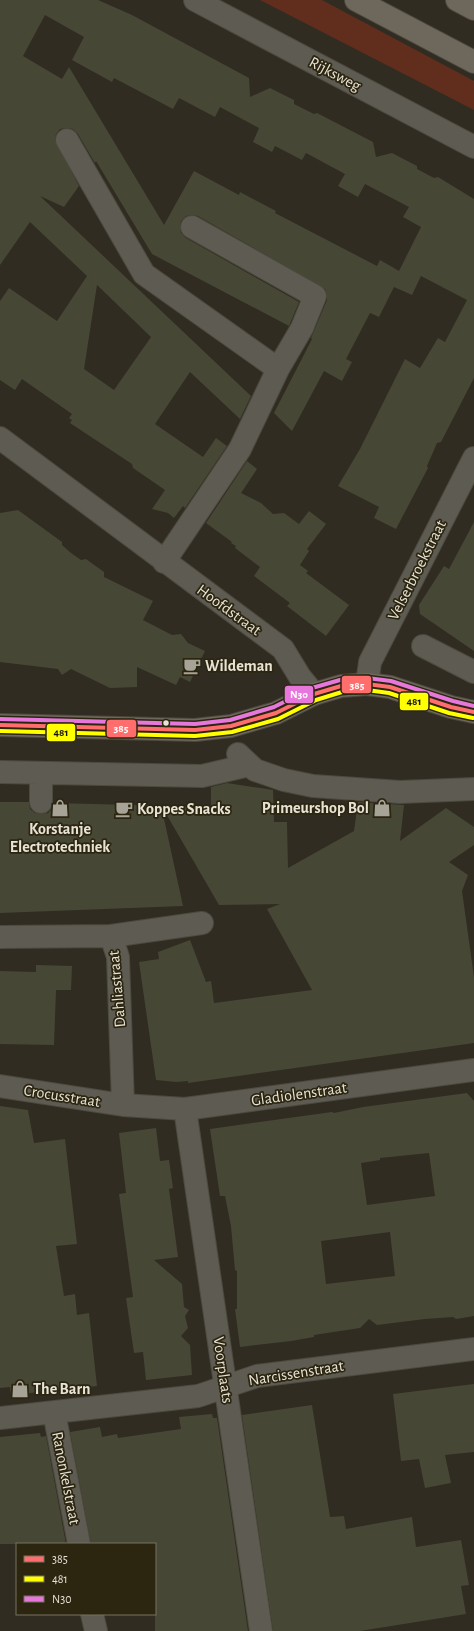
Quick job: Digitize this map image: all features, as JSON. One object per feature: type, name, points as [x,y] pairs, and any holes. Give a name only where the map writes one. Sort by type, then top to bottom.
[{"type":"main road","points":[[356,0],[474,62]]},
{"type":"main road","points":[[457,0],[474,9]]},
{"type":"main road","points":[[0,725],[195,730],[231,726],[276,713],[314,694],[341,686],[367,684],[390,686],[451,707],[474,712]]},
{"type":"street","name":"Rijksweg","points":[[195,0],[474,147]]},
{"type":"street","points":[[67,140],[144,274],[278,369]]},
{"type":"street","points":[[164,562],[240,449],[278,369],[302,328],[315,296],[192,227]]},
{"type":"street","name":"Hoofdstraat","points":[[0,438],[164,562],[283,649],[300,677],[314,694]]},
{"type":"street","name":"Velserbroekstraat","points":[[367,684],[370,662],[474,458]]},
{"type":"street","points":[[423,646],[474,672]]},
{"type":"street","points":[[0,772],[202,776],[242,758],[254,770],[284,780],[313,786],[400,792],[474,789]]},
{"type":"street","points":[[41,773],[41,802]]},
{"type":"street","points":[[111,936],[202,923]]},
{"type":"street","name":"Dahliastraat","points":[[0,937],[111,936],[118,957],[123,1105]]},
{"type":"street","name":"Gladiolenstraat","points":[[123,1105],[185,1109],[474,1070]]},
{"type":"street","name":"Crocusstraat","points":[[0,1086],[123,1105]]},
{"type":"street","name":"Voorplaats","points":[[185,1109],[261,1631]]},
{"type":"street","name":"Narcissenstraat","points":[[0,1418],[198,1396],[257,1376],[474,1349]]},
{"type":"street","name":"Ranonkelstraat","points":[[54,1412],[79,1543]]},
{"type":"street","points":[[92,1615],[96,1631]]},
{"type":"shaded area","points":[[260,0],[322,0],[474,81],[474,110]]},
{"type":"building","points":[[0,0],[98,0],[132,15],[249,78],[250,97],[270,88],[294,100],[294,104],[314,114],[317,113],[373,142],[376,157],[392,153],[417,166],[417,169],[434,178],[438,177],[474,199],[474,378],[441,442],[437,443],[427,466],[428,468],[396,529],[374,518],[379,507],[338,486],[360,449],[405,359],[420,368],[438,338],[445,342],[467,300],[421,276],[412,295],[394,287],[379,317],[370,313],[346,359],[352,362],[342,381],[324,371],[292,431],[274,413],[312,339],[311,338],[327,300],[325,289],[198,216],[186,216],[181,221],[181,233],[186,238],[299,302],[289,326],[152,254],[78,134],[73,129],[60,129],[56,134],[55,140],[79,186],[64,207],[40,196],[251,396],[240,419],[190,372],[155,424],[203,457],[216,438],[227,446],[185,508],[183,506],[174,518],[168,513],[152,509],[165,490],[133,468],[132,464],[70,423],[72,420],[69,418],[72,414],[22,379],[15,390],[0,380],[0,301],[9,288],[57,321],[87,276],[30,222],[0,265]],"holes":[[[45,15],[84,37],[72,60],[112,82],[114,78],[173,109],[179,98],[215,117],[220,107],[259,128],[253,142],[272,152],[275,146],[302,160],[306,153],[345,174],[338,186],[358,197],[365,184],[409,207],[403,217],[421,227],[399,271],[380,260],[377,266],[275,213],[276,211],[240,192],[239,195],[194,171],[164,225],[69,67],[62,79],[23,56]],[[97,285],[151,337],[114,390],[84,369]]]},
{"type":"building","points":[[247,461],[257,469],[241,493],[261,503],[273,514],[284,513],[299,524],[309,511],[326,524],[307,549],[309,551],[300,565],[308,571],[306,573],[349,605],[326,636],[287,606],[290,603],[254,576],[260,567],[235,548],[236,546],[231,543],[232,542],[206,523]]},
{"type":"building","points":[[18,510],[62,542],[62,545],[71,553],[81,560],[86,559],[104,572],[104,577],[153,601],[143,620],[172,635],[181,634],[188,643],[205,651],[190,682],[180,677],[176,685],[137,667],[137,687],[110,688],[71,669],[62,675],[58,669],[0,662],[0,513]]},
{"type":"building","points":[[474,522],[474,651],[420,614],[419,605],[444,566],[449,569]]},
{"type":"building","points":[[227,783],[273,790],[274,822],[287,822],[288,868],[354,831],[358,802],[404,805],[400,841],[446,808],[474,827],[474,845],[449,862],[468,875],[462,891],[474,977],[474,1043],[188,1083],[188,1081],[176,1082],[156,1080],[139,962],[159,959],[158,952],[190,940],[206,982],[211,981],[214,1003],[312,990],[267,909],[280,904],[219,905],[161,806],[211,807],[211,787]]},
{"type":"building","points":[[0,802],[29,802],[30,809],[35,813],[41,814],[48,813],[52,809],[53,803],[161,806],[183,906],[0,913]]},
{"type":"building","points":[[36,965],[72,966],[71,990],[56,990],[54,1045],[0,1044],[0,971],[36,972]]},
{"type":"building","points":[[467,1093],[474,1101],[474,1316],[456,1319],[453,1317],[425,1319],[377,1325],[369,1319],[360,1328],[314,1335],[314,1337],[291,1341],[240,1347],[235,1309],[237,1309],[237,1271],[235,1270],[231,1226],[225,1196],[220,1196],[210,1129],[332,1112],[334,1113],[363,1107]],"holes":[[[429,1153],[435,1196],[367,1205],[361,1163],[380,1160],[380,1158]],[[390,1232],[395,1276],[326,1284],[321,1241]]]},
{"type":"building","points":[[0,1106],[28,1110],[34,1143],[65,1139],[77,1244],[56,1246],[64,1296],[75,1294],[77,1315],[89,1313],[97,1386],[11,1395],[10,1387],[0,1388]]},
{"type":"building","points":[[156,1128],[160,1161],[169,1160],[173,1188],[169,1189],[178,1257],[154,1260],[182,1284],[184,1307],[189,1310],[185,1316],[188,1328],[181,1336],[190,1345],[192,1375],[146,1380],[143,1352],[134,1353],[126,1298],[133,1297],[119,1194],[126,1193],[119,1133]]},
{"type":"building","points":[[474,1384],[474,1452],[445,1455],[451,1483],[425,1488],[419,1459],[401,1461],[393,1394]]},
{"type":"building","points":[[312,1405],[330,1517],[344,1516],[346,1529],[412,1517],[416,1547],[461,1540],[469,1585],[461,1586],[466,1614],[360,1631],[273,1631],[242,1415]]},
{"type":"building","points":[[212,1414],[213,1418],[217,1418],[248,1631],[155,1631],[156,1543],[91,1543],[70,1432],[100,1427],[102,1437],[117,1434],[118,1438],[181,1429],[179,1417]]},
{"type":"building","points":[[40,1433],[41,1437],[46,1436],[66,1543],[0,1544],[0,1437]]},
{"type":"transit line","name":"N30","points":[[0,719],[195,724],[230,720],[274,707],[312,688],[340,680],[367,678],[391,681],[453,701],[474,706]]},
{"type":"transit line","name":"385","points":[[0,725],[195,730],[231,726],[276,713],[314,694],[341,686],[367,684],[390,687],[451,707],[474,712]]},
{"type":"transit line","name":"481","points":[[0,731],[195,736],[232,732],[278,719],[316,700],[342,692],[367,690],[389,693],[449,713],[473,718]]},
{"type":"place","name":"Wildeman","points":[[192,666]]},
{"type":"place","name":"Korstanje Electrotechniek","points":[[60,808]]},
{"type":"place","name":"Primeurshop Bol","points":[[382,808]]},
{"type":"place","name":"Koppes Snacks","points":[[124,809]]},
{"type":"place","name":"The Barn","points":[[20,1389]]}]
